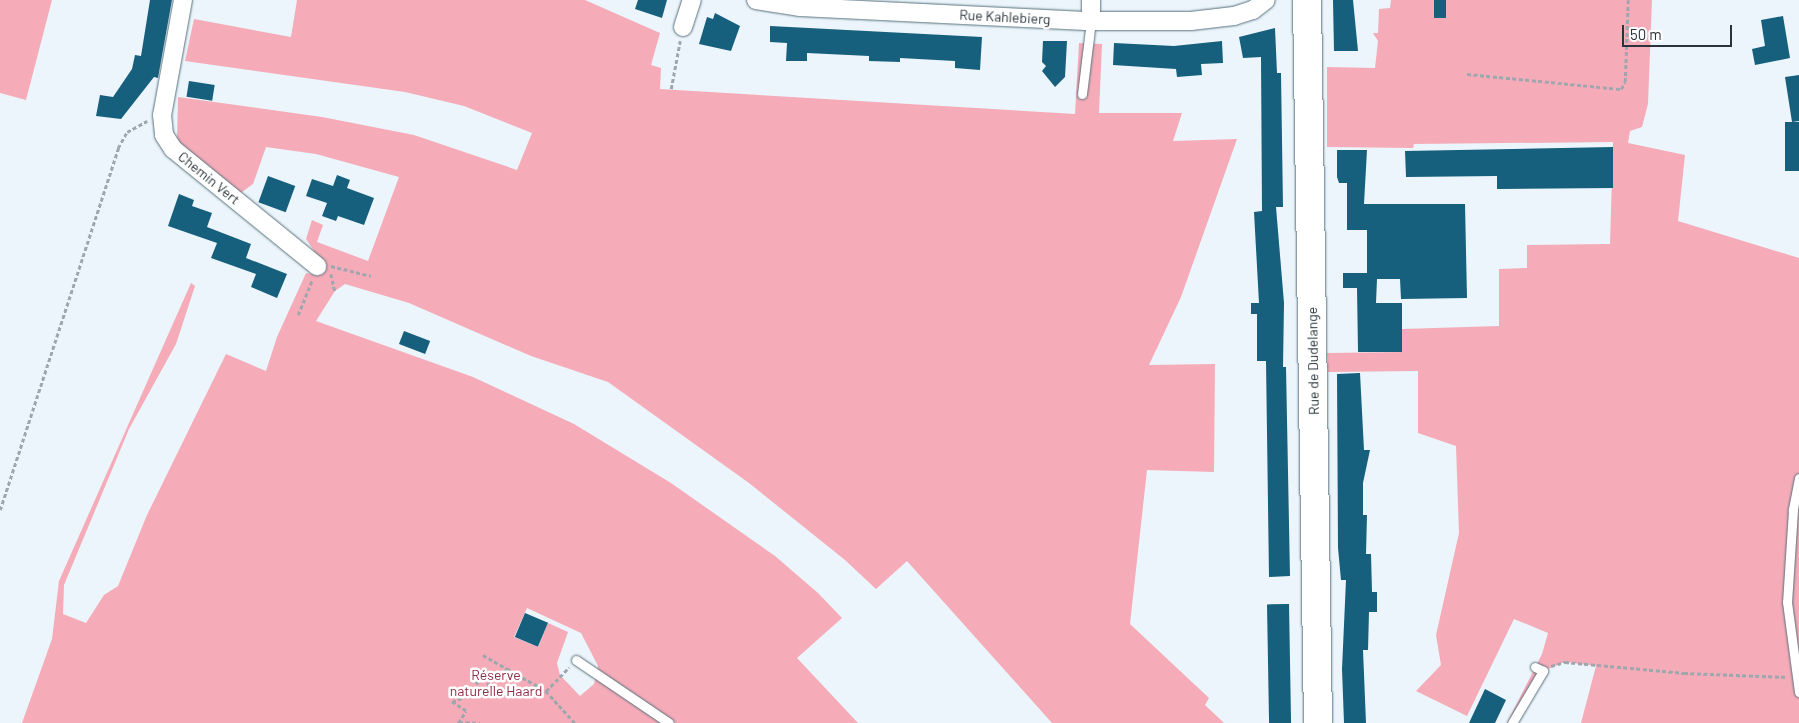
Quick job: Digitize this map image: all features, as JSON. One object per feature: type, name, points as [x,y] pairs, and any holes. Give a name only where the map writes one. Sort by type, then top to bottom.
[{"type":"main road","name":"Rue de Dudelange","points":[[1307,0],[1318,723]]},
{"type":"street","name":"Chemin Vert","points":[[183,0],[162,115],[164,135],[173,149],[317,266]]},
{"type":"street","points":[[683,27],[692,0]]},
{"type":"street","name":"Rue Kahlebierg","points":[[756,0],[800,7],[1091,21],[1191,22],[1259,5]]},
{"type":"street","points":[[1091,0],[1091,21]]},
{"type":"lane","points":[[1082,94],[1091,21]]},
{"type":"lane","points":[[1799,478],[1793,510],[1787,602],[1799,692]]},
{"type":"lane","points":[[576,660],[669,723]]},
{"type":"lane","points":[[1512,723],[1539,669]]},
{"type":"path","points":[[1467,74],[1621,89],[1625,82],[1628,0]]},
{"type":"path","points":[[671,89],[683,27]]},
{"type":"path","points":[[0,510],[118,148],[127,132],[162,115]]},
{"type":"path","points":[[483,654],[546,691],[575,723]]},
{"type":"path","points":[[546,691],[576,660]]},
{"type":"path","points":[[1539,669],[1565,662],[1760,678],[1796,676]]},
{"type":"path","points":[[481,690],[474,680],[485,679],[510,669]]},
{"type":"path","points":[[458,723],[466,711],[452,702],[481,690],[493,692],[485,679]]},
{"type":"path","points":[[458,723],[480,723]]},
{"type":"green space","points":[[0,0],[52,0],[26,100],[0,93]]},
{"type":"green space","name":"Réserve naturelle Haard","points":[[297,0],[585,0],[660,33],[651,65],[661,68],[660,89],[1075,114],[1079,43],[1102,44],[1099,113],[1182,113],[1173,141],[1237,139],[1181,297],[1149,365],[1215,364],[1214,472],[1147,470],[1130,624],[1209,698],[1205,705],[1224,723],[1052,723],[907,561],[876,589],[845,560],[749,483],[608,382],[531,356],[409,303],[345,284],[335,291],[316,321],[473,377],[574,424],[671,483],[775,556],[818,593],[842,618],[797,658],[858,723],[22,723],[52,639],[59,581],[191,283],[195,286],[176,344],[129,429],[64,585],[63,614],[86,623],[104,595],[118,586],[147,515],[226,354],[266,371],[277,337],[306,273],[319,275],[323,264],[306,239],[312,220],[323,225],[317,242],[368,261],[399,177],[316,154],[266,147],[253,184],[238,195],[182,149],[177,140],[178,97],[322,117],[414,135],[517,170],[532,133],[464,106],[405,92],[185,61],[194,19],[291,37]],"holes":[[[527,608],[581,633],[598,666],[594,684],[580,696],[560,675],[557,663],[568,632],[548,623],[538,647],[514,637]]]},
{"type":"green space","points":[[1391,0],[1652,0],[1648,104],[1642,127],[1630,131],[1628,143],[1685,155],[1678,221],[1799,258],[1799,723],[1581,723],[1596,666],[1565,662],[1543,671],[1512,723],[1507,723],[1542,654],[1548,633],[1514,619],[1467,716],[1416,691],[1441,665],[1436,635],[1459,533],[1456,446],[1418,433],[1418,371],[1328,372],[1327,353],[1402,352],[1402,329],[1499,326],[1499,269],[1527,268],[1527,245],[1610,244],[1613,142],[1414,144],[1413,148],[1327,147],[1327,67],[1375,68],[1378,41],[1373,33],[1378,33],[1379,9],[1390,8]]},
{"type":"building","points":[[150,0],[172,0],[158,78],[154,77],[121,119],[96,116],[100,95],[113,97],[132,69],[135,55],[141,56]]},
{"type":"building","points":[[638,0],[667,0],[662,18],[635,9]]},
{"type":"building","points":[[1333,0],[1353,0],[1358,51],[1334,51]]},
{"type":"building","points":[[1434,0],[1446,0],[1446,18],[1434,18]]},
{"type":"building","points":[[715,13],[740,26],[731,51],[699,44],[707,17],[713,19]]},
{"type":"building","points":[[1783,16],[1790,58],[1755,65],[1752,49],[1765,46],[1761,20]]},
{"type":"building","points":[[770,26],[982,37],[980,70],[955,68],[955,61],[900,58],[900,62],[869,61],[869,56],[807,53],[807,61],[786,61],[787,43],[770,42]]},
{"type":"building","points":[[1275,28],[1277,73],[1281,73],[1283,207],[1276,207],[1284,303],[1283,367],[1286,367],[1290,576],[1269,577],[1266,361],[1257,361],[1257,314],[1251,314],[1251,303],[1259,303],[1254,212],[1262,211],[1261,57],[1243,58],[1239,37]]},
{"type":"building","points":[[1043,41],[1067,41],[1065,77],[1055,87],[1042,71],[1046,66],[1042,62]]},
{"type":"building","points":[[1222,41],[1223,63],[1201,64],[1202,75],[1177,77],[1176,69],[1113,65],[1114,43],[1174,46]]},
{"type":"building","points":[[1799,75],[1799,121],[1792,122],[1785,77]]},
{"type":"building","points":[[189,81],[215,85],[212,101],[186,97]]},
{"type":"building","points":[[1785,122],[1799,122],[1799,171],[1785,171]]},
{"type":"building","points":[[1613,147],[1613,188],[1497,189],[1497,176],[1406,177],[1405,151]]},
{"type":"building","points":[[1337,150],[1367,150],[1364,204],[1465,204],[1467,298],[1401,299],[1400,279],[1377,279],[1376,303],[1402,303],[1402,352],[1358,352],[1357,288],[1343,288],[1343,273],[1367,273],[1367,230],[1347,230],[1347,183],[1339,183],[1337,177]]},
{"type":"building","points":[[337,175],[350,180],[347,188],[374,198],[364,225],[338,216],[336,221],[322,216],[327,203],[306,196],[312,179],[333,186]]},
{"type":"building","points":[[268,176],[295,186],[286,212],[258,202]]},
{"type":"building","points":[[179,194],[194,200],[192,206],[212,213],[207,227],[251,244],[246,258],[287,274],[277,298],[251,287],[256,274],[211,258],[217,243],[168,226]]},
{"type":"building","points":[[404,331],[430,341],[425,354],[399,344]]},
{"type":"building","points":[[1360,373],[1364,450],[1370,450],[1363,483],[1363,515],[1367,515],[1366,554],[1371,554],[1372,592],[1377,592],[1377,612],[1369,612],[1368,650],[1363,650],[1366,723],[1344,723],[1342,669],[1346,580],[1341,580],[1338,548],[1337,374]]},
{"type":"building","points":[[1267,604],[1289,604],[1291,723],[1269,723]]},
{"type":"building","points":[[525,613],[548,623],[538,647],[515,637]]},
{"type":"building","points":[[1485,689],[1506,700],[1495,723],[1469,723]]}]
